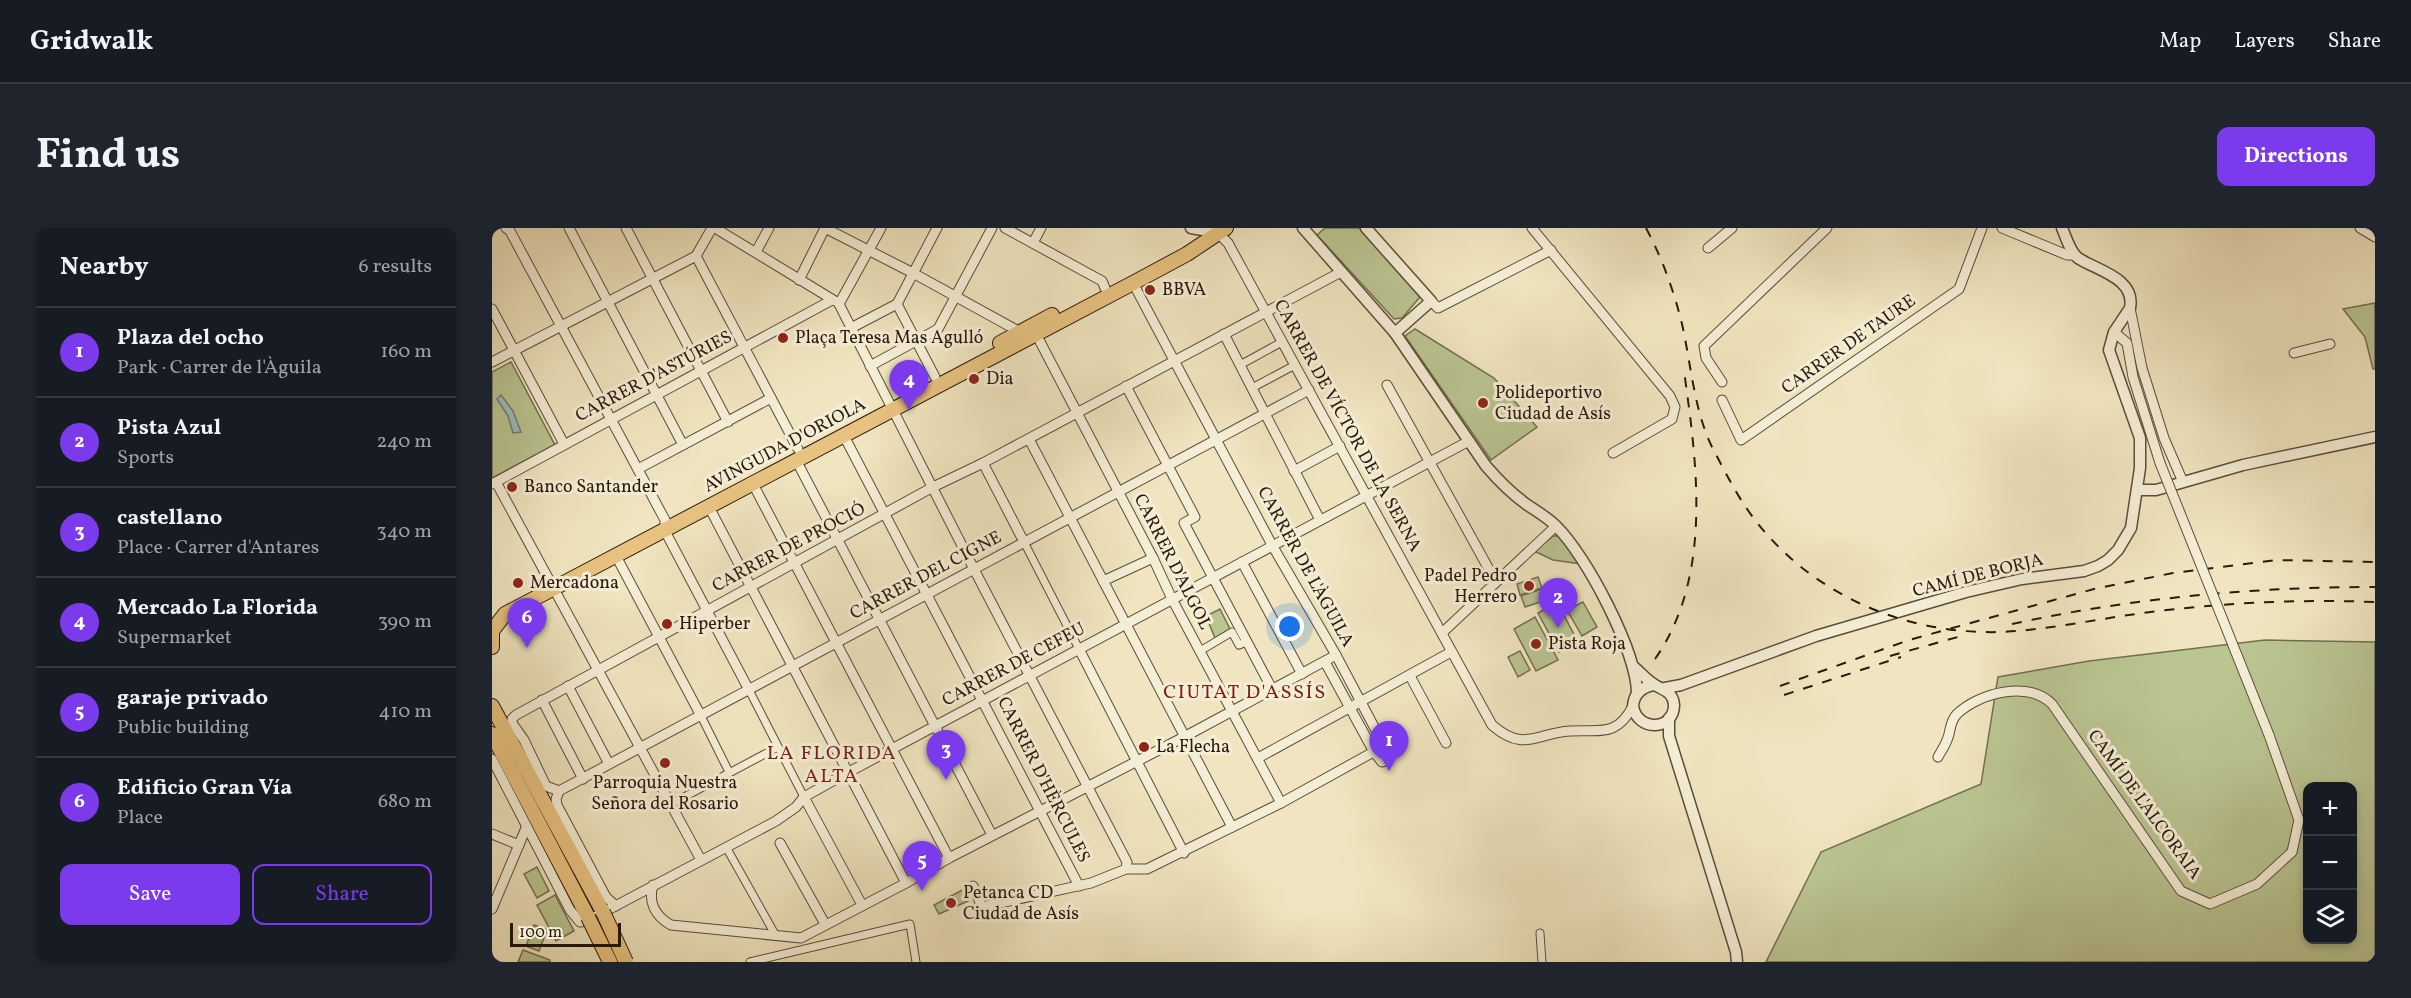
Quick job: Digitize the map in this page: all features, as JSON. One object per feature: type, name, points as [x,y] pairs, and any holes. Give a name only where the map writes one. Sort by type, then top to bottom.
[{"type":"main road","name":"AVINGUDA D'ORIOLA","points":[[492,631],[505,614],[553,584],[890,405],[1036,334],[1187,254],[1207,230]]},
{"type":"main road","name":"AVINGUDA D'ORIOLA","points":[[492,611],[616,556],[665,525],[709,507],[753,484],[797,455],[843,434],[934,377],[1105,288],[1207,230]]},
{"type":"main road","points":[[492,631],[492,647]]},
{"type":"main road","points":[[492,706],[580,885],[584,920],[610,962]]},
{"type":"main road","points":[[492,734],[580,885],[603,912],[626,962]]},
{"type":"street","points":[[520,228],[508,230],[638,469],[708,611],[862,905]]},
{"type":"street","points":[[569,228],[683,445]]},
{"type":"street","points":[[626,228],[728,422]]},
{"type":"street","points":[[492,362],[696,256],[714,228],[836,302],[1127,862],[1126,869]]},
{"type":"street","points":[[756,252],[769,228]]},
{"type":"street","points":[[799,280],[825,228],[1020,332]]},
{"type":"street","points":[[836,302],[881,228]]},
{"type":"street","points":[[851,328],[897,304],[938,228]]},
{"type":"street","points":[[870,366],[938,329],[992,228]]},
{"type":"street","points":[[1005,228],[1102,281],[1105,288]]},
{"type":"street","points":[[1033,243],[1041,228]]},
{"type":"street","points":[[1303,228],[1395,333],[1486,466],[1503,485],[1556,526],[1582,559],[1596,583],[1632,664],[1637,682],[1637,693],[1633,706],[1625,719],[1615,726]]},
{"type":"street","points":[[1366,228],[1438,308],[1551,250]]},
{"type":"street","points":[[1532,228],[1670,396],[1675,406],[1672,419],[1613,453]]},
{"type":"street","points":[[1708,248],[1732,228]]},
{"type":"street","points":[[1722,382],[1706,358],[1704,346],[1827,228]]},
{"type":"street","name":"CARRER DE TAURE","points":[[1722,400],[1741,440],[1959,289],[1982,228]]},
{"type":"street","points":[[2002,228],[2067,255],[2075,255],[2117,279],[2126,289],[2142,368],[2164,438],[2183,482]]},
{"type":"street","points":[[2062,228],[2075,255]]},
{"type":"street","points":[[2360,228],[2375,237]]},
{"type":"street","name":"CARRER DE VÍCTOR DE LA SERNA","points":[[1207,230],[1228,243],[1489,720],[1498,730],[1519,740],[1538,739],[1570,731],[1593,732],[1615,726]]},
{"type":"street","points":[[696,256],[771,398],[837,540],[992,836]]},
{"type":"street","name":"CARRER DE PROCIÓ","points":[[559,791],[546,786],[524,740],[512,723],[516,715],[933,487],[1029,439],[1341,272]]},
{"type":"street","name":"CARRER DE L'ÀGUILA","points":[[1133,283],[1272,545],[1336,655],[1382,741]]},
{"type":"street","points":[[1395,333],[1431,301]]},
{"type":"street","name":"CARRER D'ASTÚRIES","points":[[494,483],[610,418],[836,302]]},
{"type":"street","points":[[897,304],[934,377]]},
{"type":"street","points":[[2114,332],[2130,308]]},
{"type":"street","points":[[492,309],[564,444]]},
{"type":"street","name":"CAMÍ DE L'ALCORAIA","points":[[1938,757],[1949,738],[1952,721],[1962,710],[1999,693],[2028,691],[2040,695],[2052,704],[2181,891],[2210,904],[2257,884],[2292,852],[2299,820],[2269,735],[2160,463],[2133,377],[2127,343],[2114,332]]},
{"type":"street","name":"CAMÍ DE BORJA","points":[[1659,687],[1681,686],[1816,636],[1966,592],[2022,579],[2084,571],[2098,566],[2118,550],[2131,528],[2140,468],[2140,438],[2109,350],[2114,332]]},
{"type":"street","name":"CARRER D'ALGOL","points":[[1036,334],[1153,558],[1172,599],[1281,803]]},
{"type":"street","points":[[1224,334],[1320,520]]},
{"type":"street","points":[[1240,365],[1282,342]]},
{"type":"street","points":[[2294,353],[2330,344]]},
{"type":"street","points":[[1252,388],[1295,365]]},
{"type":"street","points":[[1387,385],[1496,582]]},
{"type":"street","points":[[1126,386],[1195,517],[1184,523],[1272,689]]},
{"type":"street","name":"CARRER DEL CIGNE","points":[[559,791],[1309,390]]},
{"type":"street","points":[[638,469],[771,398]]},
{"type":"street","name":"CARRER D'HÈRCULES","points":[[843,434],[1079,886]]},
{"type":"street","points":[[2138,490],[2156,490],[2243,465],[2375,437]]},
{"type":"street","points":[[1029,439],[1232,827]]},
{"type":"street","name":"CARRER DE CEFEU","points":[[584,920],[595,918],[776,821],[796,807],[804,797],[847,773],[1469,441]]},
{"type":"street","points":[[1294,471],[1340,446]]},
{"type":"street","points":[[983,463],[1184,853]]},
{"type":"street","points":[[494,483],[553,584],[701,860]]},
{"type":"street","points":[[753,484],[949,858]]},
{"type":"street","points":[[709,507],[906,883]]},
{"type":"street","points":[[1442,633],[1556,526]]},
{"type":"street","points":[[616,556],[729,772]]},
{"type":"street","points":[[1103,581],[1153,558]]},
{"type":"street","points":[[1242,562],[1302,674]]},
{"type":"street","points":[[1200,651],[1232,632],[1239,645],[1246,642]]},
{"type":"street","points":[[1258,758],[1451,652]]},
{"type":"street","points":[[653,885],[651,898],[654,909],[659,916],[671,924],[801,938],[1336,655]]},
{"type":"street","name":"CARRER DE L'ÀGUILA","points":[[1325,662],[1374,752]]},
{"type":"street","points":[[1632,664],[1659,687],[1670,693],[1674,704],[1669,718],[1669,736],[1736,952],[1737,962]]},
{"type":"street","points":[[1410,676],[1446,743]]},
{"type":"street","name":"CAMÍ DE BORJA","points":[[1674,704],[1682,692],[1702,677]]},
{"type":"street","points":[[568,686],[609,764]]},
{"type":"street","points":[[1637,693],[1648,686],[1659,687]]},
{"type":"street","points":[[542,700],[583,779]]},
{"type":"street","points":[[1633,706],[1636,715],[1674,750]]},
{"type":"street","points":[[1615,726],[1660,724],[1669,718]]},
{"type":"street","points":[[1374,752],[1382,762],[1390,758],[1382,741]]},
{"type":"street","points":[[973,886],[982,907],[1079,886],[1126,869],[1147,869],[1184,853],[1281,803],[1374,752],[1381,747],[1382,741]]},
{"type":"street","points":[[671,804],[778,747]]},
{"type":"street","points":[[492,759],[570,910],[584,920]]},
{"type":"street","points":[[559,791],[556,799],[557,805],[606,897],[616,906]]},
{"type":"street","points":[[492,909],[526,828]]},
{"type":"street","points":[[492,834],[519,845]]},
{"type":"street","points":[[780,843],[825,924]]},
{"type":"street","points":[[726,847],[776,936]]},
{"type":"street","points":[[750,962],[910,924],[916,962]]},
{"type":"street","points":[[1540,933],[1542,962]]},
{"type":"green space","points":[[1325,228],[1359,228],[1420,297],[1402,318],[1394,319],[1317,235]]},
{"type":"green space","points":[[2375,303],[2375,369],[2373,369],[2365,337],[2343,309]]},
{"type":"green space","name":"Polideportivo Ciudad de Asís","points":[[1415,329],[1494,378],[1537,427],[1491,460],[1405,336]]},
{"type":"green space","points":[[511,362],[555,445],[492,478],[492,372]]},
{"type":"green space","points":[[1553,536],[1559,536],[1581,564],[1553,560],[1534,551]]},
{"type":"green space","name":"Padel Pedro Herrero","points":[[1538,577],[1542,588],[1520,595],[1517,584]]},
{"type":"green space","points":[[1542,589],[1546,600],[1525,607],[1521,596]]},
{"type":"green space","points":[[1557,602],[1578,642],[1559,652],[1538,613]]},
{"type":"green space","points":[[1583,602],[1597,627],[1582,636],[1567,610]]},
{"type":"green space","points":[[1220,609],[1230,629],[1215,638],[1206,616]]},
{"type":"green space","name":"Pista Roja","points":[[1535,617],[1558,660],[1536,671],[1514,629]]},
{"type":"green space","points":[[2265,640],[2375,642],[2375,962],[1766,962],[1821,852],[1981,784],[1998,677],[2089,661]]},
{"type":"green space","points":[[1520,651],[1530,670],[1518,677],[1508,657]]},
{"type":"green space","points":[[537,867],[549,891],[537,898],[524,874]]},
{"type":"green space","name":"Petanca CD Ciudad de Asís","points":[[964,889],[968,901],[939,914],[934,905]]},
{"type":"green space","points":[[555,895],[574,931],[556,941],[537,905]]},
{"type":"green space","points":[[534,925],[547,930],[539,951],[526,946]]},
{"type":"green space","points":[[523,950],[550,960],[550,962],[518,962]]},
{"type":"water","points":[[501,395],[513,411],[521,432],[513,433],[508,416],[497,399]]},
{"type":"railway","points":[[1646,228],[1675,299],[1706,433],[1732,484],[1745,506],[1768,536],[1795,562],[1825,584],[1857,602],[1891,616],[1927,626],[1964,631],[2001,632],[2166,610],[2226,605],[2285,602],[2375,602]]},
{"type":"railway","points":[[1655,659],[1673,627],[1686,592],[1693,556],[1696,481],[1684,371]]},
{"type":"railway","points":[[1780,686],[1909,640],[2094,589],[2173,573],[2276,560],[2375,562]]},
{"type":"railway","points":[[2012,624],[2102,607],[2192,596],[2284,589],[2375,587]]},
{"type":"railway","points":[[1890,656],[1965,635]]},
{"type":"railway","points":[[1784,695],[1901,657]]},
{"type":"place","name":"BBVA","points":[[1150,290]]},
{"type":"place","name":"Plaça Teresa Mas Agulló","points":[[783,338]]},
{"type":"place","name":"Dia","points":[[974,379]]},
{"type":"place","name":"Polideportivo Ciudad de Asís","points":[[1483,403]]},
{"type":"place","name":"Mercado La Florida","points":[[909,410]]},
{"type":"place","name":"Banco Santander","points":[[512,487]]},
{"type":"place","name":"Mercadona","points":[[518,583]]},
{"type":"place","name":"Padel Pedro Herrero","points":[[1529,586]]},
{"type":"place","name":"Hiperber","points":[[667,624]]},
{"type":"place","name":"Pista Azul","points":[[1558,628]]},
{"type":"place","name":"Pista Roja","points":[[1536,644]]},
{"type":"place","name":"Edificio Gran Vía","points":[[527,648]]},
{"type":"place","name":"La Flecha","points":[[1144,747]]},
{"type":"place","name":"Parroquia Nuestra Señora del Rosario","points":[[665,763]]},
{"type":"place","name":"Plaza del ocho","points":[[1389,771]]},
{"type":"place","name":"castellano","points":[[946,780]]},
{"type":"place","name":"garaje privado","points":[[922,891]]},
{"type":"place","name":"Petanca CD Ciudad de Asís","points":[[951,903]]},
{"type":"district","name":"CIUTAT D'ASSÍS","points":[[1245,693]]},
{"type":"district","name":"LA FLORIDA ALTA","points":[[832,766]]}]
